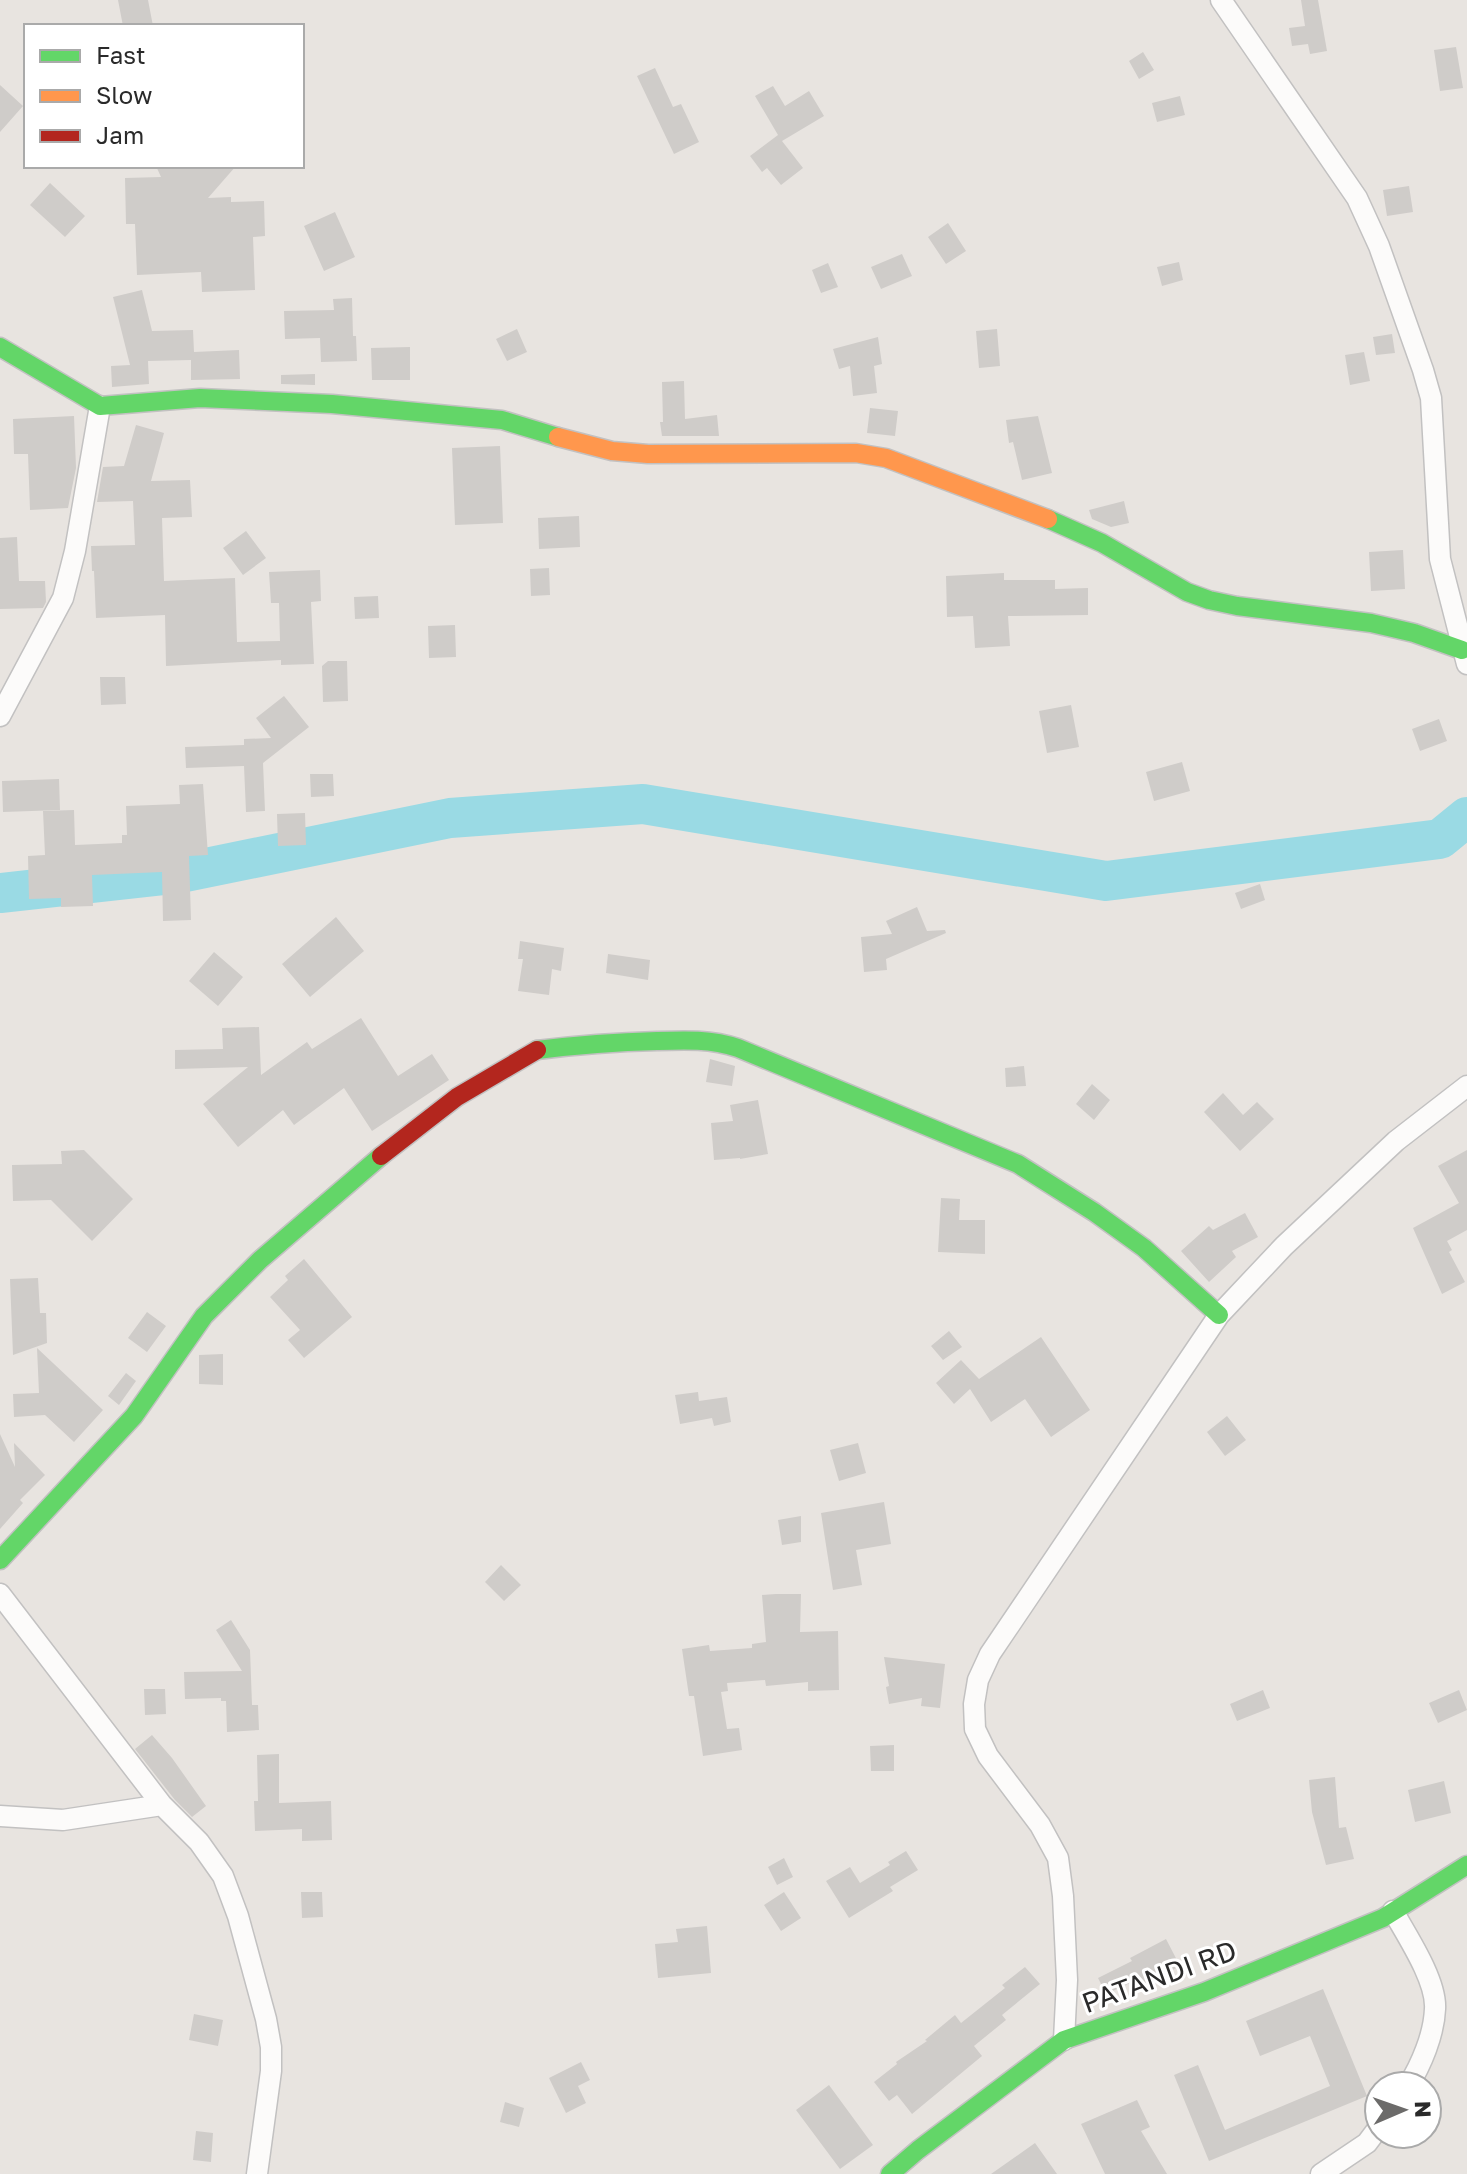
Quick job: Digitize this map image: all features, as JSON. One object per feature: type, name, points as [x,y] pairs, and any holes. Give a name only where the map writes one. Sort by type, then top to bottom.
[{"type":"street","points":[[1221,0],[1357,198],[1379,246],[1431,398],[1440,559],[1465,657]]},
{"type":"street","points":[[0,347],[100,406],[200,398],[332,404],[502,420],[612,451],[648,454],[856,453],[886,458],[1031,511],[1102,543],[1187,592],[1209,600],[1371,623],[1414,633],[1465,657]]},
{"type":"street","points":[[0,716],[66,590],[100,406]]},
{"type":"street","points":[[0,1560],[134,1416],[204,1316],[260,1260],[362,1171],[457,1097],[537,1050],[618,1042],[696,1040],[738,1048],[1018,1164],[1144,1248],[1219,1315]]},
{"type":"street","points":[[1064,2040],[1067,1980],[1058,1858],[1040,1825],[988,1756],[975,1729],[974,1704],[978,1680],[990,1654],[1219,1315],[1284,1246],[1396,1141],[1467,1086]]},
{"type":"street","points":[[0,1594],[162,1805],[199,1842],[223,1876],[238,1916],[271,2047],[271,2071],[257,2174]]},
{"type":"street","points":[[0,1816],[63,1820],[162,1805]]},
{"type":"street","name":"PATANDI RD","points":[[890,2174],[1064,2040],[1204,1992],[1383,1918],[1467,1865]]},
{"type":"street","points":[[1393,1911],[1427,1973],[1436,2010],[1423,2061],[1418,2070]]},
{"type":"street","points":[[1321,2174],[1363,2146]]},
{"type":"building","points":[[118,0],[148,0],[153,24],[123,24]]},
{"type":"building","points":[[1301,0],[1318,0],[1327,51],[1310,54],[1308,44],[1292,46],[1289,28],[1305,26]]},
{"type":"building","points":[[1456,47],[1463,88],[1440,91],[1434,50]]},
{"type":"building","points":[[1143,52],[1154,70],[1139,79],[1129,61]]},
{"type":"building","points":[[655,68],[673,107],[681,104],[699,142],[674,154],[637,76]]},
{"type":"building","points":[[0,85],[23,106],[0,132]]},
{"type":"building","points":[[773,86],[785,106],[809,91],[824,116],[782,141],[803,168],[781,185],[767,168],[762,172],[750,156],[778,135],[755,96]]},
{"type":"building","points":[[1180,96],[1185,115],[1157,122],[1152,103]]},
{"type":"building","points":[[157,168],[234,168],[208,198],[231,197],[231,202],[264,201],[265,236],[253,237],[255,290],[202,292],[201,272],[137,275],[135,224],[126,224],[125,178],[161,177]]},
{"type":"building","points":[[50,183],[85,216],[65,237],[30,205]]},
{"type":"building","points":[[1409,186],[1413,212],[1387,216],[1383,190]]},
{"type":"building","points":[[335,212],[355,257],[324,271],[304,226]]},
{"type":"building","points":[[948,223],[966,251],[946,264],[928,237]]},
{"type":"building","points":[[902,254],[912,276],[881,289],[871,267]]},
{"type":"building","points":[[1179,262],[1183,280],[1162,286],[1157,267]]},
{"type":"building","points":[[828,263],[838,287],[821,293],[812,270]]},
{"type":"building","points":[[142,290],[152,331],[193,330],[194,352],[239,350],[240,379],[191,380],[191,360],[148,361],[149,384],[112,387],[111,366],[130,365],[113,297]]},
{"type":"building","points":[[352,298],[357,361],[321,362],[320,338],[285,339],[284,311],[334,310],[333,299]]},
{"type":"building","points":[[517,329],[527,352],[507,361],[496,339]]},
{"type":"building","points":[[997,329],[1000,366],[979,368],[976,331]]},
{"type":"building","points":[[1392,334],[1395,353],[1376,355],[1373,337]]},
{"type":"building","points":[[878,337],[882,364],[874,366],[877,393],[853,396],[850,366],[839,369],[833,349]]},
{"type":"building","points":[[410,347],[410,380],[372,380],[371,348]]},
{"type":"building","points":[[1364,352],[1370,381],[1350,385],[1345,355]]},
{"type":"building","points":[[315,374],[315,385],[281,384],[281,375]]},
{"type":"building","points":[[684,381],[685,419],[717,415],[719,436],[662,436],[662,382]]},
{"type":"building","points":[[870,408],[898,411],[895,436],[867,433]]},
{"type":"building","points":[[74,416],[76,468],[68,508],[30,510],[28,454],[14,454],[13,419]]},
{"type":"building","points":[[1038,416],[1052,473],[1022,480],[1013,442],[1009,443],[1006,420]]},
{"type":"building","points":[[136,425],[164,433],[151,481],[190,480],[192,517],[162,518],[164,581],[235,578],[237,642],[280,641],[279,603],[271,603],[269,572],[320,570],[321,601],[311,602],[314,664],[281,665],[281,660],[166,666],[165,615],[96,618],[91,546],[135,545],[133,501],[97,502],[103,467],[124,466]]},
{"type":"building","points":[[500,446],[503,523],[455,525],[452,448]]},
{"type":"building","points":[[1124,501],[1129,523],[1111,527],[1092,519],[1089,510]]},
{"type":"building","points":[[579,516],[580,547],[539,549],[538,518]]},
{"type":"building","points":[[246,531],[266,558],[243,575],[223,548]]},
{"type":"building","points":[[17,537],[19,581],[45,581],[46,602],[43,608],[0,609],[0,538]]},
{"type":"building","points":[[1403,550],[1405,589],[1371,591],[1369,552]]},
{"type":"building","points":[[549,568],[550,595],[531,596],[530,569]]},
{"type":"building","points":[[1004,573],[1004,580],[1055,580],[1055,589],[1088,588],[1088,615],[1008,616],[1010,646],[975,648],[973,616],[947,617],[946,576]]},
{"type":"building","points":[[378,596],[379,618],[355,619],[354,597]]},
{"type":"building","points":[[455,625],[456,657],[429,658],[428,626]]},
{"type":"building","points":[[328,661],[347,661],[348,701],[323,702],[322,666]]},
{"type":"building","points":[[100,677],[125,677],[126,704],[101,705]]},
{"type":"building","points":[[284,696],[309,727],[263,763],[265,811],[246,812],[244,766],[186,768],[185,747],[244,745],[244,739],[271,738],[256,718]]},
{"type":"building","points":[[1071,705],[1079,747],[1047,753],[1039,711]]},
{"type":"building","points":[[1439,719],[1447,741],[1420,751],[1412,729]]},
{"type":"building","points":[[1182,762],[1190,791],[1154,801],[1146,772]]},
{"type":"building","points":[[310,774],[333,774],[334,796],[311,797]]},
{"type":"building","points":[[59,779],[60,810],[3,812],[2,781]]},
{"type":"building","points":[[203,784],[208,855],[189,856],[191,920],[163,921],[162,872],[92,875],[93,906],[61,907],[61,898],[29,899],[28,856],[45,855],[43,811],[74,810],[75,845],[122,843],[122,835],[127,835],[126,806],[180,804],[179,785]]},
{"type":"building","points":[[305,813],[306,845],[278,846],[277,814]]},
{"type":"building","points":[[1260,884],[1265,900],[1241,909],[1235,893]]},
{"type":"building","points":[[917,907],[927,931],[945,930],[946,933],[886,959],[887,970],[864,972],[861,937],[892,934],[886,921]]},
{"type":"building","points":[[336,917],[364,951],[310,997],[282,964]]},
{"type":"building","points":[[520,941],[564,948],[561,971],[552,969],[549,995],[518,991],[523,959],[518,959]]},
{"type":"building","points":[[214,952],[243,977],[218,1006],[189,981]]},
{"type":"building","points":[[608,954],[650,960],[648,980],[606,973]]},
{"type":"building","points":[[361,1018],[398,1076],[432,1054],[449,1080],[372,1131],[344,1088],[294,1125],[283,1110],[238,1147],[203,1104],[248,1067],[175,1069],[175,1050],[223,1049],[222,1028],[259,1027],[261,1075],[307,1042],[312,1049]]},
{"type":"building","points":[[710,1059],[735,1066],[732,1086],[706,1082]]},
{"type":"building","points":[[1024,1066],[1026,1086],[1006,1087],[1005,1068]]},
{"type":"building","points":[[1092,1084],[1110,1100],[1094,1120],[1076,1104]]},
{"type":"building","points":[[1223,1093],[1243,1115],[1257,1102],[1274,1119],[1240,1151],[1204,1112]]},
{"type":"building","points":[[758,1100],[768,1154],[714,1160],[711,1123],[733,1121],[730,1105]]},
{"type":"building","points":[[84,1150],[133,1199],[92,1241],[51,1200],[13,1201],[12,1165],[62,1164],[61,1151]]},
{"type":"building","points":[[1467,1150],[1467,1230],[1447,1241],[1452,1250],[1449,1252],[1465,1282],[1442,1294],[1413,1228],[1459,1203],[1438,1166]]},
{"type":"building","points":[[941,1198],[960,1199],[959,1220],[985,1220],[985,1254],[938,1252]]},
{"type":"building","points":[[1245,1213],[1258,1237],[1232,1251],[1236,1257],[1209,1282],[1181,1251],[1209,1226],[1213,1230]]},
{"type":"building","points":[[304,1259],[352,1317],[304,1358],[288,1340],[300,1330],[270,1297],[288,1280],[285,1276]]},
{"type":"building","points":[[38,1278],[40,1313],[46,1313],[47,1343],[13,1355],[10,1279]]},
{"type":"building","points":[[147,1312],[166,1326],[147,1352],[128,1338]]},
{"type":"building","points":[[949,1331],[962,1347],[943,1360],[931,1346]]},
{"type":"building","points":[[1041,1337],[1090,1410],[1051,1437],[1025,1399],[991,1422],[970,1389],[954,1404],[936,1383],[961,1360],[979,1379]]},
{"type":"building","points":[[37,1348],[103,1410],[74,1442],[45,1415],[14,1417],[13,1394],[39,1393]]},
{"type":"building","points":[[223,1354],[223,1385],[199,1384],[199,1355]]},
{"type":"building","points":[[126,1373],[136,1381],[119,1405],[108,1396]]},
{"type":"building","points":[[698,1392],[699,1401],[727,1397],[731,1422],[714,1426],[712,1418],[680,1424],[675,1395]]},
{"type":"building","points":[[1227,1416],[1246,1440],[1225,1456],[1207,1432]]},
{"type":"building","points":[[0,1434],[15,1467],[14,1443],[45,1475],[20,1500],[23,1503],[0,1529]]},
{"type":"building","points":[[858,1443],[866,1473],[839,1481],[830,1450]]},
{"type":"building","points":[[884,1502],[891,1544],[856,1550],[862,1585],[833,1590],[821,1513]]},
{"type":"building","points":[[801,1516],[801,1542],[782,1545],[778,1520]]},
{"type":"building","points":[[501,1565],[521,1585],[504,1601],[485,1582]]},
{"type":"building","points":[[801,1594],[800,1632],[838,1631],[839,1690],[808,1691],[808,1682],[766,1686],[765,1680],[727,1683],[728,1691],[721,1692],[727,1729],[739,1728],[742,1750],[703,1756],[694,1696],[689,1696],[682,1649],[709,1645],[710,1651],[752,1648],[752,1644],[766,1642],[762,1595]]},
{"type":"building","points":[[231,1620],[250,1650],[252,1705],[258,1705],[259,1730],[227,1732],[226,1701],[221,1701],[221,1698],[185,1699],[184,1672],[242,1671],[216,1630]]},
{"type":"building","points":[[884,1657],[945,1664],[940,1708],[921,1706],[922,1698],[889,1704]]},
{"type":"building","points":[[144,1689],[165,1689],[166,1714],[145,1715]]},
{"type":"building","points":[[1263,1690],[1270,1708],[1237,1721],[1230,1704]]},
{"type":"building","points":[[1459,1690],[1467,1710],[1438,1723],[1429,1703]]},
{"type":"building","points":[[152,1735],[206,1806],[192,1817],[135,1749]]},
{"type":"building","points":[[894,1745],[894,1771],[871,1771],[870,1746]]},
{"type":"building","points":[[279,1754],[279,1803],[331,1801],[332,1840],[302,1841],[302,1829],[255,1831],[257,1755]]},
{"type":"building","points":[[1335,1777],[1339,1828],[1346,1827],[1354,1859],[1326,1865],[1312,1812],[1309,1780]]},
{"type":"building","points":[[1444,1781],[1451,1813],[1415,1822],[1408,1790]]},
{"type":"building","points":[[906,1851],[918,1870],[890,1887],[893,1891],[849,1918],[826,1881],[850,1867],[860,1883]]},
{"type":"building","points":[[784,1858],[793,1877],[777,1885],[768,1867]]},
{"type":"building","points":[[301,1892],[322,1892],[323,1917],[302,1918]]},
{"type":"building","points":[[784,1892],[801,1918],[781,1931],[764,1905]]},
{"type":"building","points":[[707,1926],[711,1973],[658,1978],[655,1944],[678,1942],[676,1929]]},
{"type":"building","points":[[1166,1939],[1180,1966],[1144,1985],[1141,1978],[1106,1994],[1098,1978]]},
{"type":"building","points":[[1025,1967],[1040,1984],[1002,2015],[1006,2020],[974,2046],[982,2056],[912,2114],[897,2095],[889,2101],[874,2082],[955,2015],[961,2023],[1005,1988],[1002,1985]]},
{"type":"building","points":[[1323,1989],[1363,2086],[1363,2098],[1209,2161],[1174,2075],[1198,2065],[1225,2130],[1330,2086],[1310,2036],[1260,2056],[1246,2021]]},
{"type":"building","points":[[194,2014],[223,2020],[218,2046],[189,2040]]},
{"type":"building","points":[[581,2062],[590,2080],[578,2086],[586,2103],[566,2113],[549,2078]]},
{"type":"building","points":[[829,2085],[873,2145],[840,2169],[796,2110]]},
{"type":"building","points":[[1137,2100],[1150,2127],[1141,2131],[1167,2174],[1105,2174],[1081,2124]]},
{"type":"building","points":[[505,2102],[524,2108],[519,2127],[500,2122]]},
{"type":"building","points":[[196,2131],[213,2133],[211,2162],[193,2160]]},
{"type":"building","points":[[1035,2143],[1057,2174],[991,2174]]},
{"type":"waterway","points":[[0,893],[181,873],[450,818],[643,804],[1106,881],[1440,839],[1467,817]]},
{"type":"traffic: fast","points":[[0,347],[100,406],[200,398],[332,404],[502,420],[558,437]]},
{"type":"traffic: fast","points":[[1048,519],[1102,543],[1187,592],[1209,600],[1371,623],[1414,633],[1462,650]]},
{"type":"traffic: fast","points":[[537,1050],[678,1040],[738,1048],[1018,1164],[1144,1248],[1219,1315]]},
{"type":"traffic: fast","points":[[0,1560],[134,1416],[204,1316],[260,1260],[381,1156]]},
{"type":"traffic: fast","points":[[890,2174],[1064,2040],[1204,1992],[1383,1918],[1467,1865]]},
{"type":"traffic: slow","points":[[558,437],[612,451],[648,454],[856,453],[886,458],[1048,519]]},
{"type":"traffic: jam","points":[[381,1156],[457,1097],[537,1050]]}]
